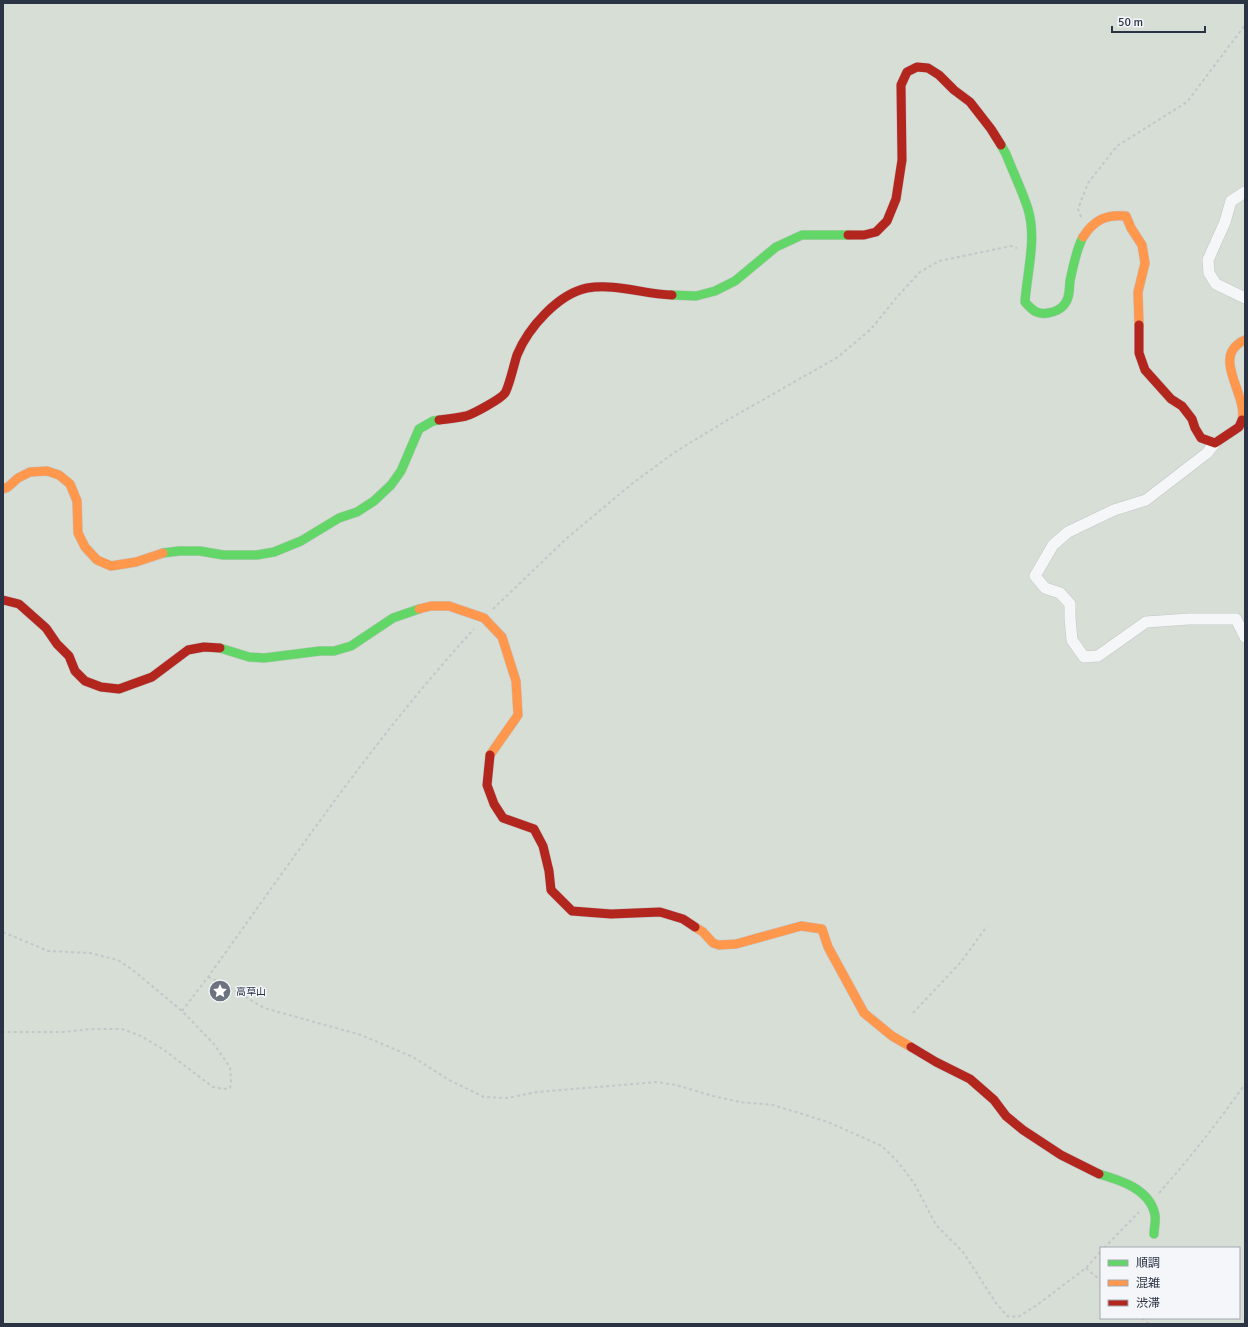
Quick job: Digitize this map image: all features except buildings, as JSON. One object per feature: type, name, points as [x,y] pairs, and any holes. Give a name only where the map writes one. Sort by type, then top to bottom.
[{"type":"street","points":[[3,489],[8,487],[18,478],[30,472],[47,471],[59,475],[70,484],[77,501],[78,533],[85,548],[97,560],[111,566],[136,562],[159,554],[178,551],[200,551],[223,555],[257,555],[274,552],[301,541],[339,518],[357,512],[374,501],[391,485],[401,471],[419,429],[433,421],[467,416],[490,404],[505,393],[517,356],[527,335],[548,310],[568,294],[587,288],[603,287],[624,288],[667,296],[696,296],[715,291],[735,281],[776,247],[802,236],[821,234],[864,235],[876,232],[887,221],[896,199],[902,160],[901,85],[907,72],[917,67],[928,68],[939,75],[954,90],[970,102],[991,130],[1006,154],[1028,210],[1031,232],[1031,252],[1025,302],[1034,312],[1045,315],[1058,310],[1067,301],[1078,247],[1086,231],[1097,221],[1114,215],[1126,216],[1131,228],[1142,245],[1145,263],[1138,292],[1138,353],[1145,370],[1171,399],[1182,406],[1192,419],[1201,438],[1215,443]]},
{"type":"street","points":[[1245,192],[1231,201],[1225,222],[1208,260],[1209,273],[1216,284],[1245,298]]},
{"type":"street","points":[[1245,340],[1236,345],[1230,355],[1231,367],[1242,398],[1245,414],[1239,427],[1215,443],[1207,453],[1146,500],[1114,510],[1068,532],[1053,545],[1035,576],[1045,588],[1060,593],[1070,604],[1072,640],[1084,657],[1098,656],[1146,622],[1189,619],[1236,619],[1245,637]]},
{"type":"street","points":[[3,600],[19,604],[46,628],[57,644],[69,656],[75,671],[85,681],[100,687],[119,689],[152,677],[188,650],[204,647],[222,648],[249,656],[264,658],[320,651],[334,651],[351,646],[393,618],[411,611],[431,606],[450,606],[484,618],[502,637],[516,681],[518,715],[489,756],[487,785],[494,804],[503,818],[534,829],[543,846],[549,871],[551,890],[572,911],[611,914],[660,912],[683,919],[703,932],[713,943],[719,945],[736,944],[801,926],[822,929],[828,947],[864,1013],[892,1036],[936,1062],[970,1079],[994,1100],[1006,1116],[1023,1130],[1061,1155],[1097,1172],[1119,1180],[1142,1193],[1151,1203],[1155,1216],[1154,1234]]},
{"type":"path","points":[[1086,231],[1078,209],[1088,183],[1117,146],[1187,102],[1245,25]]},
{"type":"path","points":[[182,1011],[382,737],[439,667],[484,618],[567,538],[633,483],[669,457],[731,418],[838,357],[871,329],[920,272],[939,261],[1011,246],[1031,252]]},
{"type":"path","points":[[913,1013],[961,962],[987,926]]},
{"type":"path","points":[[3,932],[48,951],[90,953],[118,960],[134,971],[182,1011],[213,1043],[230,1067],[230,1088],[224,1089],[213,1087],[164,1050],[141,1036],[122,1029],[91,1029],[63,1032],[3,1032]]},
{"type":"path","points":[[208,977],[222,983],[264,1008],[361,1035],[413,1057],[449,1080],[484,1097],[507,1098],[538,1092],[656,1082],[740,1102],[773,1105],[828,1122],[882,1146],[898,1162],[914,1183],[936,1225],[963,1252],[1006,1316],[1018,1317],[1038,1305],[1086,1268],[1100,1252]]},
{"type":"path","points":[[1105,1247],[1133,1216],[1151,1203],[1192,1156],[1245,1084]]},
{"type":"path","points":[[1086,1268],[1100,1280]]},
{"type":"shaded area","points":[[3,3],[1245,3],[1245,1324],[3,1324]]},
{"type":"traffic: fast","points":[[1001,145],[1023,195],[1031,220],[1032,244],[1025,302],[1035,311],[1041,313],[1052,312],[1061,308],[1066,302],[1078,247],[1083,237]]},
{"type":"traffic: fast","points":[[672,295],[696,296],[715,291],[735,281],[776,247],[802,235],[848,235]]},
{"type":"traffic: fast","points":[[163,553],[200,551],[223,555],[257,555],[274,552],[301,541],[339,518],[357,512],[374,501],[391,485],[401,471],[419,429],[433,421],[439,420]]},
{"type":"traffic: fast","points":[[220,648],[249,657],[264,658],[320,651],[334,651],[351,646],[393,618],[419,609]]},
{"type":"traffic: fast","points":[[1099,1174],[1125,1183],[1141,1192],[1147,1198],[1155,1215],[1154,1234]]},
{"type":"traffic: slow","points":[[1083,237],[1087,231],[1101,219],[1112,216],[1126,216],[1131,228],[1142,245],[1145,263],[1138,292],[1139,325]]},
{"type":"traffic: slow","points":[[1242,420],[1243,411],[1241,401],[1231,370],[1230,361],[1231,352],[1238,344],[1245,340]]},
{"type":"traffic: slow","points":[[3,489],[8,487],[18,478],[30,472],[47,471],[59,475],[70,484],[77,501],[78,533],[85,547],[97,560],[111,566],[136,562],[163,553]]},
{"type":"traffic: slow","points":[[419,609],[431,606],[449,606],[484,618],[502,637],[516,681],[518,715],[490,755]]},
{"type":"traffic: slow","points":[[695,927],[703,932],[713,943],[719,945],[736,944],[801,926],[822,929],[828,947],[864,1013],[892,1036],[911,1047]]},
{"type":"traffic: jam","points":[[848,235],[864,235],[876,232],[887,221],[896,199],[902,160],[901,85],[907,72],[917,67],[928,68],[939,75],[954,90],[970,102],[991,129],[1001,145]]},
{"type":"traffic: jam","points":[[439,420],[470,415],[502,396],[508,386],[517,355],[528,334],[555,305],[576,291],[587,288],[608,287],[672,295]]},
{"type":"traffic: jam","points":[[1139,325],[1139,353],[1145,370],[1171,399],[1182,406],[1192,419],[1201,438],[1215,443],[1239,427],[1242,420]]},
{"type":"traffic: jam","points":[[3,600],[19,604],[46,628],[57,644],[69,656],[75,671],[85,681],[101,687],[119,689],[152,677],[188,650],[204,647],[220,648]]},
{"type":"traffic: jam","points":[[490,755],[487,785],[494,804],[503,818],[534,829],[543,846],[549,871],[551,890],[572,911],[611,914],[660,912],[683,919],[695,927]]},
{"type":"traffic: jam","points":[[911,1047],[936,1062],[970,1079],[994,1100],[1006,1116],[1023,1130],[1061,1155],[1099,1174]]},
{"type":"place","name":"高草山","points":[[220,991]]}]
